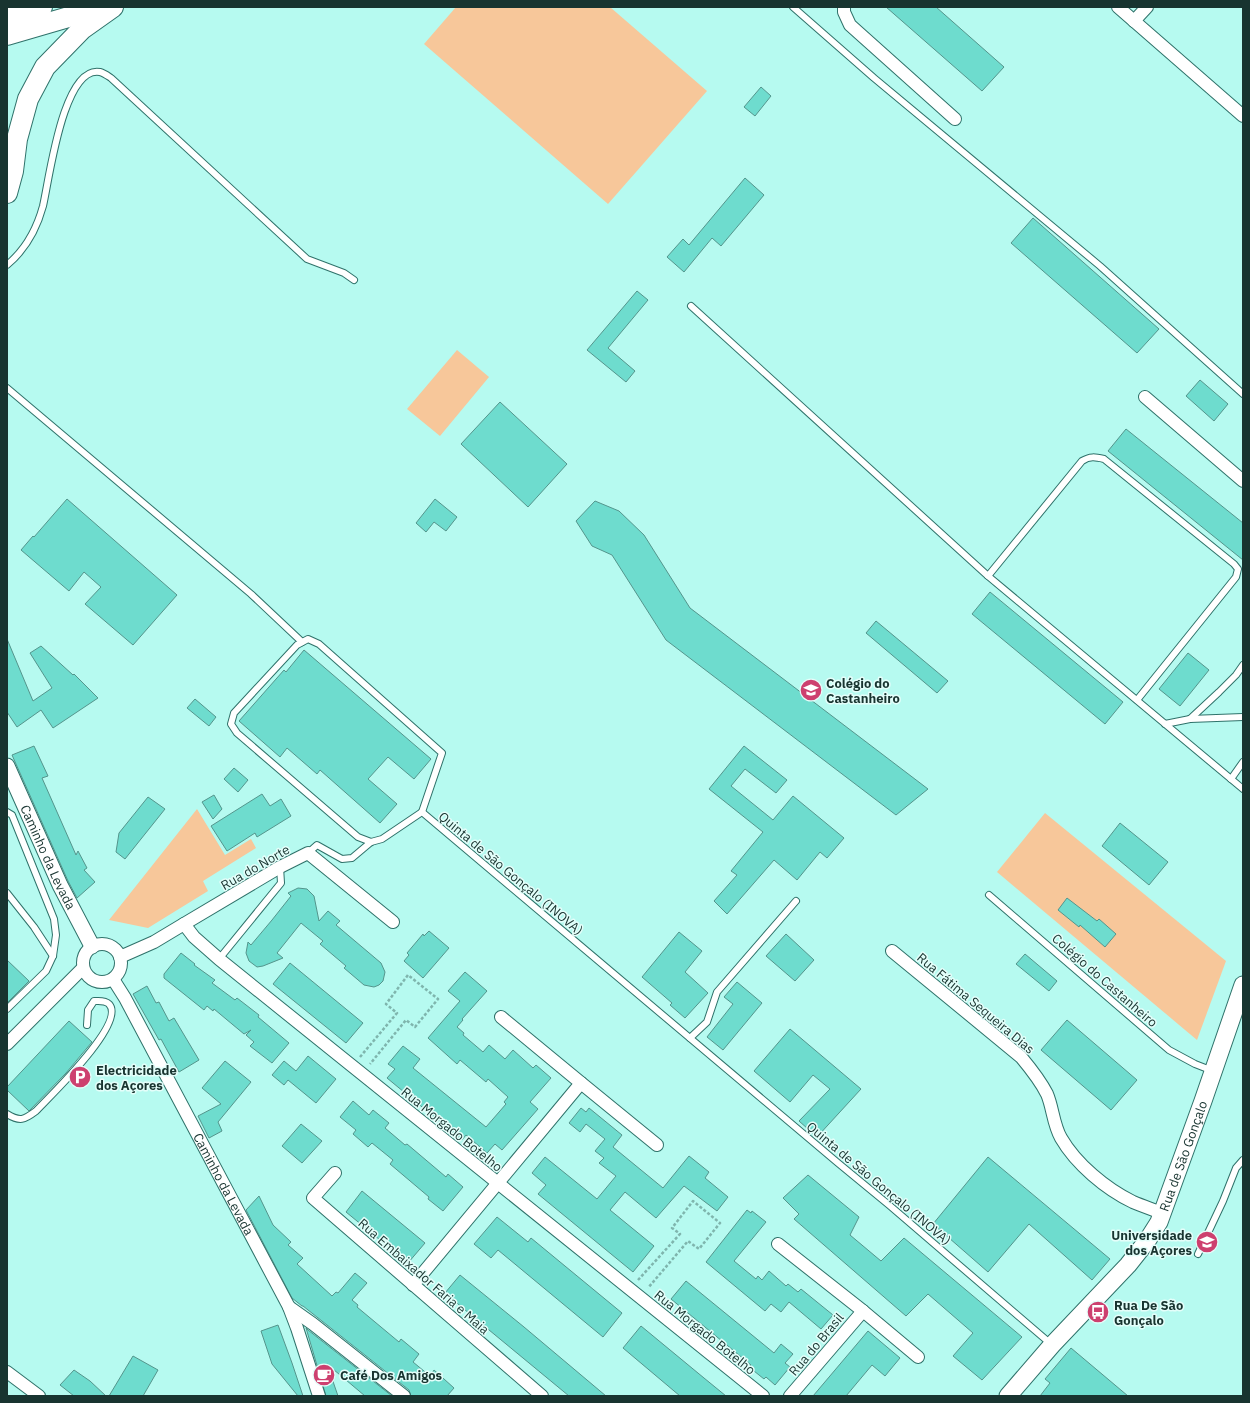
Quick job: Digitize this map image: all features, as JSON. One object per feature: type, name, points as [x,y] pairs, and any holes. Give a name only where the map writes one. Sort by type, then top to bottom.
[{"type":"highway","points":[[7,16],[42,7]]},
{"type":"highway","points":[[7,35],[104,7]]},
{"type":"highway","points":[[7,193],[13,171],[17,139],[28,99],[45,67],[82,28],[113,7]]},
{"type":"main road","name":"Rua de São Gonçalo","points":[[1008,1396],[1052,1345],[1128,1265],[1147,1241],[1159,1222],[1214,1071],[1243,985]]},
{"type":"street","points":[[844,7],[844,12],[850,25],[955,118]]},
{"type":"street","points":[[1118,7],[1243,116]]},
{"type":"street","points":[[1134,21],[1147,7]]},
{"type":"street","points":[[1144,397],[1243,481]]},
{"type":"street","name":"Caminho da Levada","points":[[7,766],[60,885],[92,946]]},
{"type":"street","name":"Rua do Norte","points":[[184,924],[280,867],[308,853],[393,922]]},
{"type":"street","points":[[120,957],[154,942],[184,924]]},
{"type":"street","name":"Rua Morgado Botelho","points":[[184,924],[194,937],[219,959],[763,1396]]},
{"type":"street","points":[[97,944],[108,945],[114,948],[120,957],[120,968],[118,974],[113,979],[103,982],[98,982],[88,977],[83,968],[83,958],[85,953],[92,946],[97,944]]},
{"type":"street","name":"Rua Fátima Sequeira Dias","points":[[892,951],[1021,1056],[1037,1076],[1047,1095],[1052,1116],[1061,1137],[1075,1156],[1092,1174],[1133,1202],[1162,1213]]},
{"type":"street","points":[[7,1044],[83,968]]},
{"type":"street","name":"Caminho da Levada","points":[[113,979],[125,998],[289,1307],[298,1328],[320,1396]]},
{"type":"street","points":[[501,1017],[657,1145]]},
{"type":"street","points":[[413,1285],[581,1083]]},
{"type":"street","name":"Rua Embaixador Faria e Maia","points":[[334,1174],[313,1198],[542,1396]]},
{"type":"street","name":"Rua do Brasil","points":[[778,1244],[863,1310],[918,1357]]},
{"type":"street","points":[[289,1307],[314,1324],[404,1396]]},
{"type":"street","name":"Rua do Brasil","points":[[790,1396],[863,1310]]},
{"type":"street","points":[[7,1372],[38,1396]]},
{"type":"lane","points":[[793,7],[874,78],[1100,266],[1243,394]]},
{"type":"lane","points":[[7,265],[32,236],[43,206],[51,162],[60,126],[72,92],[80,81],[90,74],[100,72],[111,78],[306,259],[344,273],[354,280]]},
{"type":"lane","points":[[691,306],[988,576],[1243,788]]},
{"type":"lane","points":[[7,388],[251,594],[302,642]]},
{"type":"lane","points":[[988,576],[1082,461],[1088,457],[1096,457],[1104,460],[1234,564],[1238,569],[1236,577],[1137,700]]},
{"type":"lane","points":[[371,842],[358,837],[237,733],[231,724],[234,713],[297,644],[308,639],[319,644],[442,752],[422,812]]},
{"type":"lane","points":[[1190,719],[1241,673],[1243,665]]},
{"type":"lane","points":[[1165,724],[1190,719],[1243,717]]},
{"type":"lane","points":[[1231,779],[1243,762]]},
{"type":"lane","points":[[7,812],[12,815],[54,919],[56,935],[53,956],[46,971],[7,1009]]},
{"type":"lane","name":"Quinta de São Gonçalo (INOVA)","points":[[308,853],[317,845],[342,859],[352,858],[371,842],[382,838],[422,812],[838,1163],[890,1205],[1052,1345]]},
{"type":"lane","points":[[219,959],[281,883],[280,867]]},
{"type":"lane","points":[[7,893],[34,927],[53,956]]},
{"type":"lane","name":"Colégio do Castanheiro","points":[[989,895],[1169,1050],[1195,1064],[1214,1071]]},
{"type":"lane","points":[[690,1038],[707,1022],[717,992],[796,901]]},
{"type":"lane","points":[[7,1114],[16,1120],[25,1119],[36,1111],[94,1047],[111,1018],[109,1004],[104,1001],[94,1001],[88,1010],[87,1025]]},
{"type":"lane","points":[[1198,1254],[1236,1168],[1243,1160]]},
{"type":"path","points":[[408,975],[438,999],[416,1027],[406,1020],[357,1070],[397,1013],[386,1004],[408,975]]},
{"type":"path","points":[[630,1289],[680,1234],[672,1228],[693,1201],[720,1223],[699,1248],[688,1241],[640,1297]]},
{"type":"shaded area","points":[[456,7],[610,7],[707,91],[608,204],[424,44]]},
{"type":"shaded area","points":[[457,350],[489,377],[440,436],[407,409]]},
{"type":"shaded area","points":[[197,809],[225,855],[251,839],[256,848],[203,881],[208,891],[148,928],[109,920]]},
{"type":"shaded area","points":[[1045,813],[1226,961],[1197,1040],[997,872]]},
{"type":"building","points":[[886,7],[936,7],[1004,67],[982,91]]},
{"type":"building","points":[[761,87],[771,96],[755,116],[744,107]]},
{"type":"building","points":[[745,178],[764,195],[721,246],[712,238],[684,272],[667,257],[683,239],[689,245]]},
{"type":"building","points":[[1033,218],[1159,329],[1137,353],[1011,243]]},
{"type":"building","points":[[637,291],[648,300],[608,348],[635,371],[626,382],[587,350]]},
{"type":"building","points":[[1200,380],[1228,404],[1214,421],[1186,396]]},
{"type":"building","points":[[500,402],[567,464],[528,507],[461,444]]},
{"type":"building","points":[[1126,429],[1243,523],[1243,560],[1108,451]]},
{"type":"building","points":[[67,499],[177,595],[133,645],[85,604],[101,587],[84,572],[69,591],[21,550]]},
{"type":"building","points":[[435,499],[457,517],[446,531],[434,522],[426,532],[416,523]]},
{"type":"building","points":[[595,501],[619,511],[644,535],[690,608],[928,789],[896,815],[666,640],[612,555],[592,546],[576,521]]},
{"type":"building","points":[[990,592],[1123,702],[1105,724],[972,614]]},
{"type":"building","points":[[876,621],[948,681],[937,693],[866,633]]},
{"type":"building","points":[[7,639],[33,701],[52,688],[30,653],[41,646],[73,675],[74,674],[98,698],[53,728],[41,710],[17,727],[7,712]]},
{"type":"building","points":[[304,650],[431,759],[414,779],[388,757],[368,779],[397,804],[380,823],[320,770],[317,774],[287,748],[280,757],[239,721],[284,670],[286,672]]},
{"type":"building","points":[[1188,653],[1209,670],[1180,706],[1159,689]]},
{"type":"building","points":[[195,699],[216,717],[209,726],[187,708]]},
{"type":"building","points":[[34,746],[48,776],[42,778],[76,855],[78,851],[87,868],[84,870],[95,882],[77,898],[12,755]]},
{"type":"building","points":[[744,746],[787,780],[776,793],[745,769],[731,786],[773,820],[793,796],[844,838],[827,858],[820,852],[797,880],[774,860],[727,914],[714,901],[737,875],[731,871],[763,832],[709,789]]},
{"type":"building","points":[[234,768],[248,780],[238,792],[224,779]]},
{"type":"building","points":[[262,794],[270,806],[281,799],[291,816],[257,837],[255,833],[227,851],[211,826]]},
{"type":"building","points":[[214,795],[222,809],[213,819],[202,802]]},
{"type":"building","points":[[148,797],[165,809],[125,859],[116,852],[119,833]]},
{"type":"building","points":[[1120,823],[1168,862],[1149,885],[1102,846]]},
{"type":"building","points":[[298,888],[307,889],[314,896],[319,921],[328,911],[340,921],[336,925],[381,963],[385,972],[383,981],[379,985],[374,987],[364,985],[344,968],[346,966],[320,944],[323,941],[301,923],[277,953],[283,958],[257,967],[249,961],[246,953],[248,942],[251,945],[291,896],[288,893]]},
{"type":"building","points":[[1067,898],[1097,921],[1099,919],[1116,934],[1105,947],[1080,925],[1079,927],[1058,910]]},
{"type":"building","points":[[429,931],[449,948],[423,978],[404,961],[409,955],[407,953],[423,934],[424,936]]},
{"type":"building","points":[[679,932],[702,951],[685,972],[708,993],[685,1018],[670,1005],[672,1003],[642,977]]},
{"type":"building","points":[[786,934],[814,960],[795,981],[766,956]]},
{"type":"building","points":[[181,953],[195,964],[194,965],[215,980],[212,983],[235,1000],[237,998],[259,1015],[258,1017],[289,1043],[272,1063],[250,1046],[254,1042],[246,1035],[251,1030],[244,1034],[214,1009],[213,1011],[207,1006],[204,1010],[164,978],[164,974]]},
{"type":"building","points":[[1025,954],[1057,981],[1049,991],[1016,964]]},
{"type":"building","points":[[7,960],[29,981],[7,1003]]},
{"type":"building","points":[[290,963],[363,1023],[346,1043],[273,984]]},
{"type":"building","points":[[465,972],[487,991],[462,1019],[463,1020],[457,1027],[464,1033],[463,1035],[483,1052],[489,1045],[505,1059],[513,1050],[533,1068],[536,1065],[551,1078],[530,1102],[538,1109],[502,1150],[495,1144],[487,1153],[466,1135],[462,1140],[387,1078],[395,1069],[388,1064],[403,1046],[420,1059],[413,1068],[486,1127],[506,1104],[504,1102],[508,1097],[488,1079],[486,1082],[460,1060],[457,1064],[428,1038],[460,1001],[448,991]]},
{"type":"building","points":[[737,982],[762,1003],[723,1050],[707,1037],[733,1004],[724,997]]},
{"type":"building","points":[[147,986],[156,1003],[159,1002],[169,1021],[174,1018],[199,1060],[179,1072],[161,1039],[159,1040],[133,994]]},
{"type":"building","points":[[1067,1020],[1137,1080],[1111,1110],[1041,1050]]},
{"type":"building","points":[[69,1021],[92,1042],[66,1073],[29,1111],[7,1090],[7,1087]]},
{"type":"building","points":[[790,1029],[861,1089],[817,1137],[799,1121],[830,1089],[813,1075],[790,1102],[754,1071]]},
{"type":"building","points":[[308,1056],[336,1079],[316,1103],[288,1080],[284,1085],[272,1075],[284,1061],[296,1071]]},
{"type":"building","points":[[225,1061],[251,1082],[218,1122],[222,1131],[209,1138],[198,1116],[221,1104],[202,1088]]},
{"type":"building","points":[[353,1101],[369,1115],[373,1110],[389,1123],[385,1128],[405,1145],[407,1144],[446,1177],[448,1174],[463,1187],[443,1211],[390,1164],[393,1160],[372,1143],[368,1147],[353,1134],[356,1130],[340,1117]]},
{"type":"building","points":[[581,1108],[586,1112],[589,1108],[622,1135],[613,1147],[663,1188],[689,1156],[709,1172],[705,1178],[728,1197],[717,1211],[684,1186],[656,1218],[625,1192],[610,1210],[654,1246],[633,1272],[538,1194],[546,1185],[532,1173],[545,1157],[597,1199],[616,1176],[599,1163],[604,1158],[595,1151],[605,1139],[586,1124],[580,1132],[569,1123]]},
{"type":"building","points":[[301,1124],[322,1141],[302,1163],[282,1146]]},
{"type":"building","points":[[988,1157],[1110,1259],[1092,1280],[1029,1224],[988,1272],[933,1224]]},
{"type":"building","points":[[808,1175],[859,1217],[850,1235],[881,1261],[904,1238],[1022,1337],[982,1380],[953,1356],[973,1333],[928,1294],[906,1316],[794,1219],[799,1214],[783,1198]]},
{"type":"building","points":[[362,1191],[425,1243],[408,1263],[346,1212]]},
{"type":"building","points":[[259,1196],[273,1225],[291,1242],[288,1245],[303,1258],[297,1264],[332,1296],[336,1292],[338,1293],[355,1273],[367,1283],[352,1300],[358,1305],[357,1307],[399,1342],[401,1339],[419,1354],[413,1362],[430,1376],[434,1370],[454,1388],[447,1396],[411,1396],[409,1390],[292,1298],[246,1210]]},
{"type":"building","points":[[747,1210],[751,1213],[752,1211],[766,1222],[734,1261],[756,1279],[758,1276],[762,1280],[769,1271],[786,1286],[788,1284],[798,1292],[801,1289],[833,1315],[821,1329],[789,1302],[781,1312],[771,1304],[765,1311],[706,1262]]},
{"type":"building","points":[[497,1217],[528,1242],[531,1238],[622,1313],[603,1337],[498,1250],[491,1258],[474,1244]]},
{"type":"building","points":[[460,1275],[606,1396],[569,1396],[483,1325],[445,1293]]},
{"type":"building","points":[[686,1281],[774,1353],[781,1344],[793,1354],[785,1363],[790,1367],[775,1385],[766,1377],[764,1379],[749,1367],[751,1365],[671,1299]]},
{"type":"building","points":[[278,1325],[303,1396],[298,1396],[272,1364],[261,1331]]},
{"type":"building","points":[[641,1326],[726,1396],[680,1396],[623,1348]]},
{"type":"building","points":[[306,1328],[392,1396],[365,1396],[327,1364],[338,1396],[326,1396]]},
{"type":"building","points":[[868,1331],[900,1358],[885,1376],[872,1365],[846,1396],[813,1396]]},
{"type":"building","points":[[1071,1348],[1128,1396],[1040,1396],[1050,1383],[1045,1379]]},
{"type":"building","points":[[133,1356],[158,1370],[143,1396],[109,1396]]},
{"type":"building","points":[[74,1370],[90,1381],[106,1396],[74,1396],[60,1385]]},
{"type":"place","name":"Colégio do Castanheiro","points":[[811,690]]},
{"type":"place","name":"Electricidade dos Açores","points":[[80,1077]]},
{"type":"place","name":"Universidade dos Açores","points":[[1207,1242]]},
{"type":"place","name":"Rua De São Gonçalo","points":[[1098,1312]]},
{"type":"place","name":"Café Dos Amigos","points":[[324,1375]]}]
